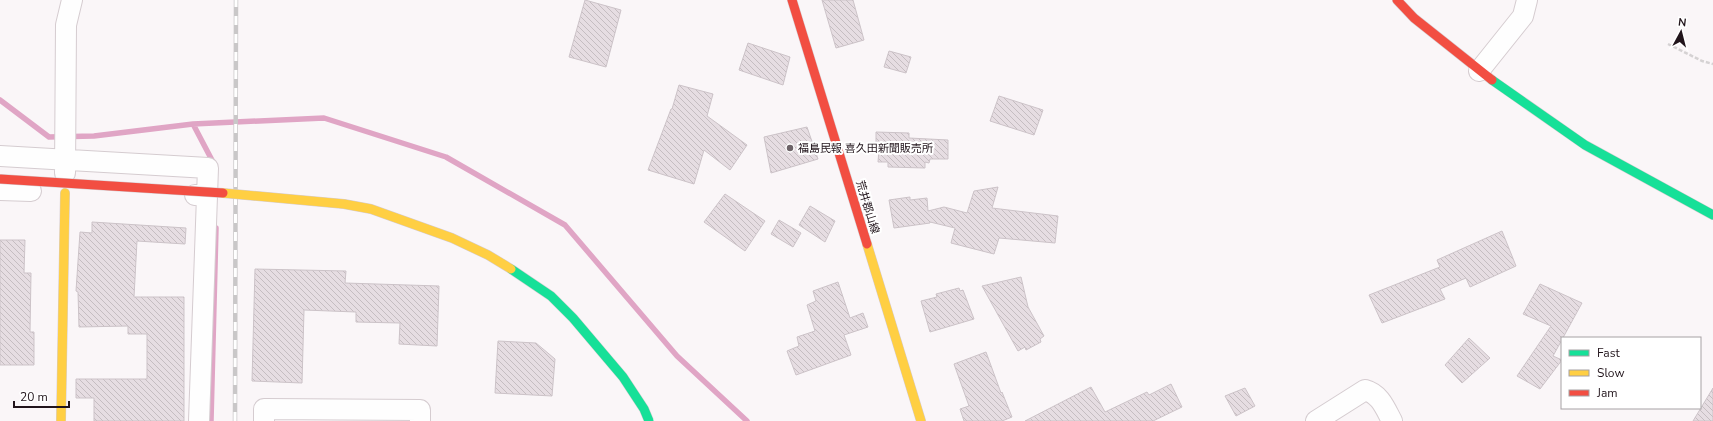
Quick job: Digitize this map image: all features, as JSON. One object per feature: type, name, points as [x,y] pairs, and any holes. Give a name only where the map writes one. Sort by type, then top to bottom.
[{"type":"street","points":[[61,421],[66,159],[66,25],[72,0]]},
{"type":"street","name":"荒井郡山線","points":[[792,0],[921,421]]},
{"type":"street","points":[[1397,0],[1414,18],[1479,71],[1585,145],[1713,215]]},
{"type":"street","points":[[1479,71],[1523,16],[1527,0]]},
{"type":"street","points":[[0,156],[208,168],[199,421]]},
{"type":"street","points":[[0,179],[253,195],[344,204],[371,209],[408,221],[452,238],[488,255],[551,296],[573,318],[623,377],[644,409],[649,421]]},
{"type":"street","points":[[0,190],[207,196]]},
{"type":"street","points":[[1316,421],[1365,390],[1373,392],[1383,403],[1392,421]]},
{"type":"street","points":[[264,421],[264,409],[420,410],[420,421]]},
{"type":"path","points":[[1668,44],[1702,61],[1713,64]]},
{"type":"building","points":[[585,0],[621,10],[606,67],[569,57]]},
{"type":"building","points":[[822,0],[853,0],[864,40],[836,48]]},
{"type":"building","points":[[748,43],[790,57],[783,85],[739,70]]},
{"type":"building","points":[[889,51],[911,57],[906,73],[884,67]]},
{"type":"building","points":[[679,85],[713,94],[707,116],[747,145],[730,170],[704,150],[694,184],[648,170],[672,109]]},
{"type":"building","points":[[999,96],[1043,110],[1034,135],[990,121]]},
{"type":"building","name":"福島民報 喜久田新聞販売所","points":[[807,127],[818,159],[771,173],[764,137]]},
{"type":"building","points":[[876,132],[909,133],[909,138],[948,140],[948,159],[930,159],[929,163],[925,162],[925,168],[888,167],[888,162],[878,162],[879,150],[876,150]]},
{"type":"building","points":[[998,187],[992,208],[1058,216],[1055,243],[999,238],[994,254],[951,243],[955,228],[930,222],[894,228],[889,200],[910,197],[910,200],[927,198],[928,211],[944,207],[967,213],[974,191]]},
{"type":"building","points":[[725,194],[765,221],[745,251],[704,222]]},
{"type":"building","points":[[810,206],[835,221],[825,242],[799,225]]},
{"type":"building","points":[[779,220],[801,233],[793,247],[771,234]]},
{"type":"building","points":[[92,222],[186,228],[185,244],[137,241],[134,297],[184,297],[184,421],[94,421],[94,398],[76,398],[76,379],[147,379],[147,334],[128,334],[128,326],[79,327],[78,292],[76,291],[80,232],[92,233]]},
{"type":"building","points":[[1502,231],[1516,266],[1470,287],[1466,278],[1440,289],[1445,299],[1382,323],[1369,295],[1440,267],[1437,260]]},
{"type":"building","points":[[0,240],[25,240],[24,273],[31,273],[30,332],[34,332],[34,365],[0,365]]},
{"type":"building","points":[[255,269],[346,271],[345,283],[439,286],[437,346],[399,344],[400,323],[356,322],[356,312],[304,310],[302,383],[252,381]]},
{"type":"building","points":[[1021,277],[1028,307],[1044,336],[1040,339],[1041,342],[1026,350],[1025,347],[1018,351],[982,286]]},
{"type":"building","points":[[838,282],[850,318],[863,313],[868,327],[844,335],[851,355],[796,375],[787,351],[799,346],[797,337],[815,331],[807,305],[816,301],[813,291]]},
{"type":"building","points":[[1540,284],[1582,303],[1563,337],[1561,337],[1561,341],[1553,356],[1561,360],[1561,361],[1540,389],[1517,376],[1551,326],[1523,314]]},
{"type":"building","points":[[959,288],[960,291],[963,290],[974,319],[930,332],[921,301],[937,297],[936,294]]},
{"type":"building","points":[[1469,338],[1490,358],[1462,383],[1445,365]]},
{"type":"building","points":[[498,341],[536,343],[555,359],[552,396],[495,393]]},
{"type":"building","points":[[986,352],[1001,393],[1002,392],[1012,417],[1002,421],[964,421],[960,409],[969,406],[954,364]]},
{"type":"building","points":[[1171,384],[1182,407],[1153,421],[1025,421],[1091,387],[1105,412],[1147,392],[1149,395]]},
{"type":"building","points":[[1245,388],[1255,406],[1236,416],[1225,396]]},
{"type":"building","points":[[1713,388],[1713,421],[1693,421]]},
{"type":"waterway","points":[[0,100],[49,137],[94,136],[193,124],[324,118],[446,157],[565,225],[677,356],[747,421]]},
{"type":"waterway","points":[[193,124],[214,164]]},
{"type":"waterway","points":[[211,421],[216,228]]},
{"type":"railway","points":[[235,421],[236,0]]},
{"type":"traffic: fast","points":[[1492,80],[1585,145],[1713,215]]},
{"type":"traffic: fast","points":[[511,269],[551,296],[573,318],[623,377],[644,409],[649,421]]},
{"type":"traffic: slow","points":[[61,421],[65,193]]},
{"type":"traffic: slow","points":[[223,193],[344,204],[371,209],[452,238],[488,255],[511,269]]},
{"type":"traffic: slow","points":[[867,244],[921,421]]},
{"type":"traffic: jam","points":[[792,0],[867,244]]},
{"type":"traffic: jam","points":[[1397,0],[1414,18],[1492,80]]},
{"type":"traffic: jam","points":[[0,179],[223,193]]},
{"type":"place","name":"福島民報 喜久田新聞販売所","points":[[790,148]]}]
